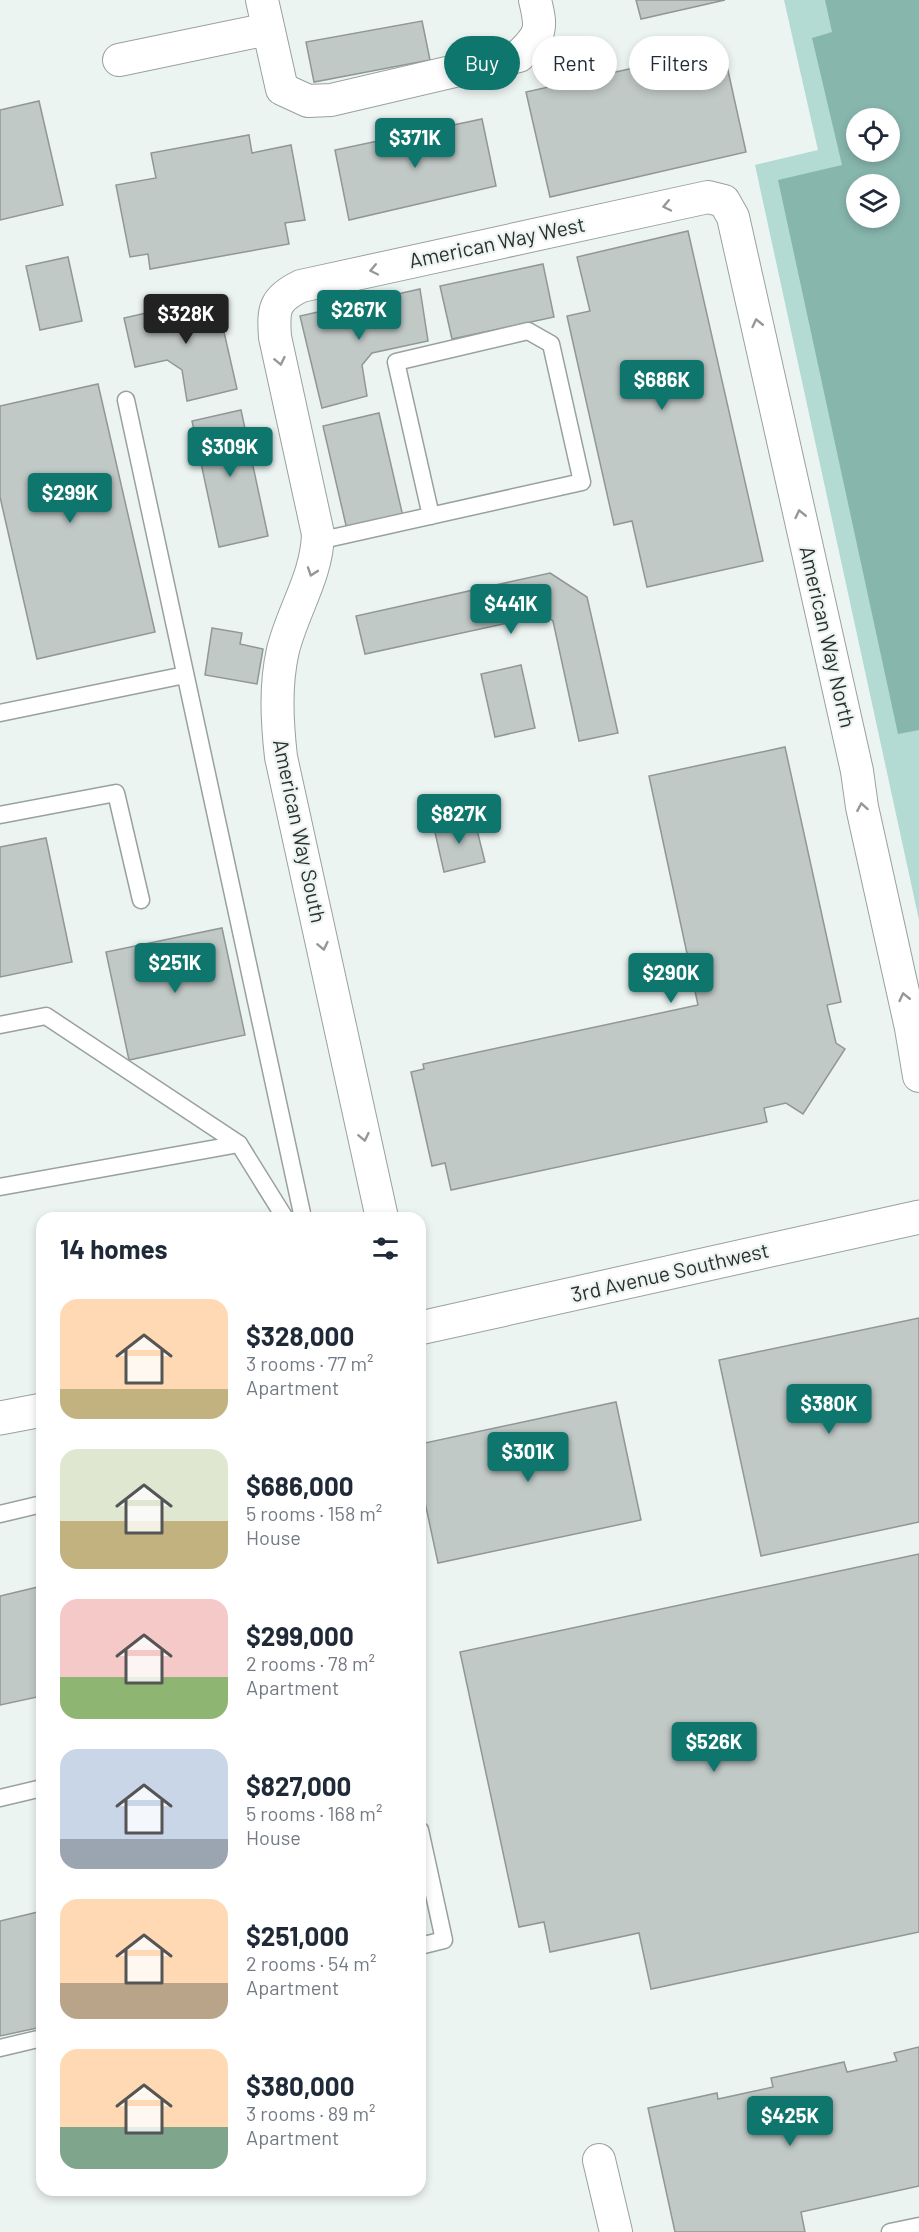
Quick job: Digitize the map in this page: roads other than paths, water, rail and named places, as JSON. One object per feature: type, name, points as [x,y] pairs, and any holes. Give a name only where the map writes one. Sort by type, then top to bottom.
[{"type":"street","points":[[119,60],[265,15],[282,89],[308,101],[332,100],[519,56],[533,43],[538,13]]},
{"type":"street","name":"American Way West","points":[[276,304],[286,293],[300,286],[708,197],[724,201]]},
{"type":"street","name":"American Way North","points":[[724,201],[734,217],[857,771],[862,807],[911,1028],[919,1076]]},
{"type":"street","name":"American Way South","points":[[276,304],[273,318],[275,337],[318,534],[315,563],[284,648],[279,675],[278,724],[281,757],[381,1212]]},
{"type":"street","name":"3rd Avenue Southwest","points":[[426,1327],[919,1217]]},
{"type":"street","points":[[0,1419],[36,1411]]},
{"type":"street","points":[[599,2160],[616,2232]]},
{"type":"lane","points":[[318,541],[431,516],[582,482],[551,344],[528,331],[396,362],[431,516]]},
{"type":"lane","points":[[126,400],[302,1212]]},
{"type":"lane","points":[[0,713],[185,675]]},
{"type":"lane","points":[[0,814],[116,793],[141,900]]},
{"type":"lane","points":[[0,1024],[46,1016],[239,1144],[281,1212]]},
{"type":"lane","points":[[0,1187],[239,1144]]},
{"type":"lane","points":[[0,1514],[36,1505]]},
{"type":"lane","points":[[0,1798],[36,1789]]},
{"type":"lane","points":[[426,1858],[444,1940],[426,1944]]},
{"type":"lane","points":[[0,2048],[36,2039]]},
{"type":"lane","points":[[890,2232],[919,2226]]}]
